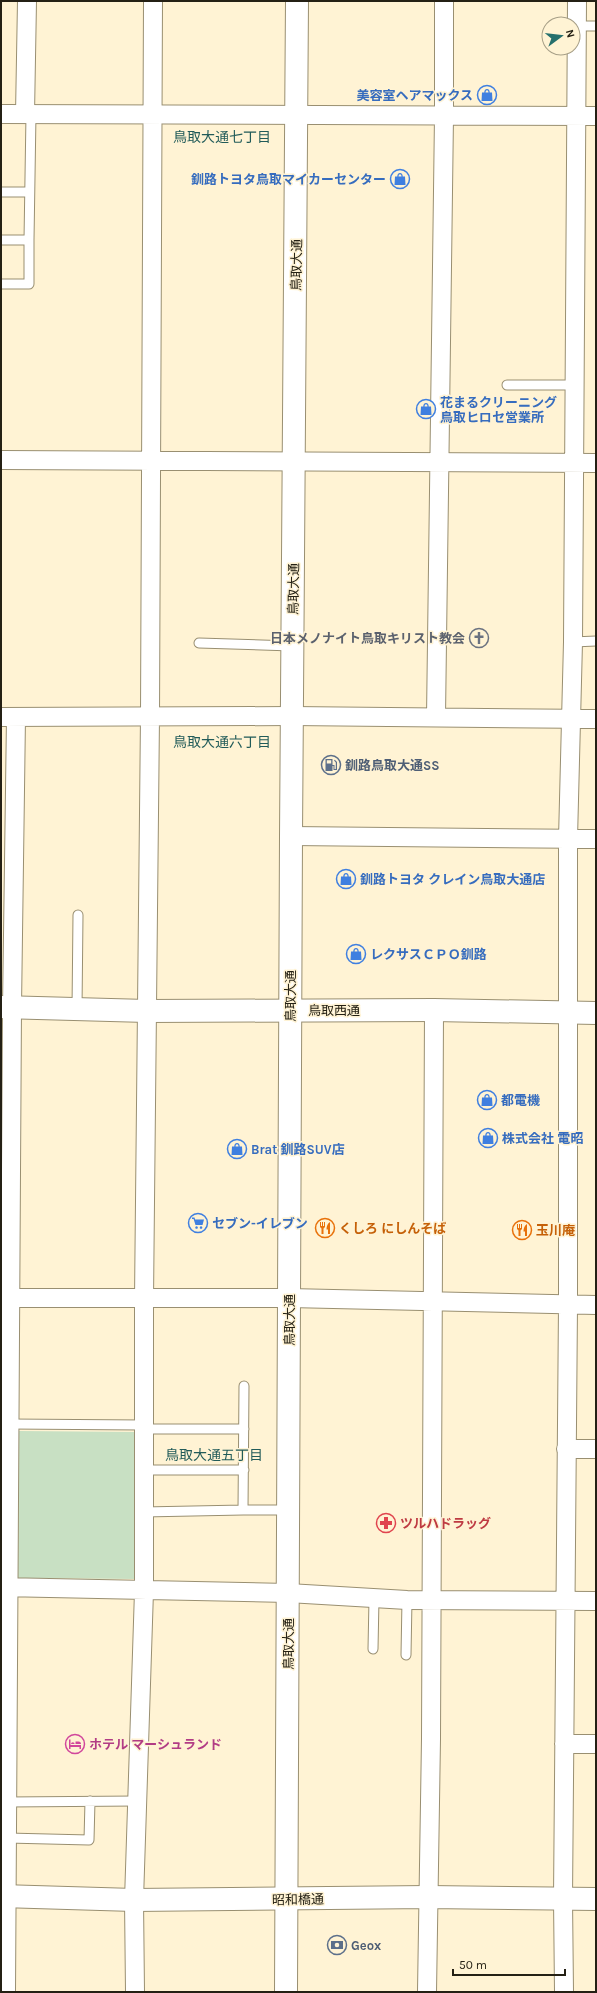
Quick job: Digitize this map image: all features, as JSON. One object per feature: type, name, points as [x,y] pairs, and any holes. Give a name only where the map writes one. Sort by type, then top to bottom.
[{"type":"main road","name":"鳥取大通","points":[[286,1992],[288,1298],[297,1]]},
{"type":"main road","name":"鳥取西通","points":[[6,1007],[147,1010],[434,1010],[596,1013]]},
{"type":"main road","name":"昭和橋通","points":[[4,1896],[134,1900],[428,1897],[596,1899]]},
{"type":"street","points":[[27,1],[28,114]]},
{"type":"street","points":[[135,1992],[134,1900],[144,1591],[143,1427],[150,716],[153,1]]},
{"type":"street","points":[[436,717],[438,462],[444,116],[444,1]]},
{"type":"street","points":[[576,1],[576,16]]},
{"type":"street","points":[[564,1992],[563,1899],[568,1305],[568,839],[573,642],[576,56]]},
{"type":"street","points":[[1,114],[596,116]]},
{"type":"street","points":[[1,460],[596,463]]},
{"type":"street","points":[[6,1992],[4,1896],[7,1802],[4,1587],[9,1424],[6,1298],[8,717],[292,716],[596,719]]},
{"type":"street","points":[[291,836],[596,839]]},
{"type":"street","points":[[427,1992],[432,1600],[434,1010]]},
{"type":"street","points":[[6,1298],[288,1298],[596,1305]]},
{"type":"street","points":[[566,1449],[596,1450]]},
{"type":"street","points":[[4,1587],[288,1593],[408,1600],[596,1601]]},
{"type":"street","points":[[564,1744],[596,1744]]},
{"type":"lane","points":[[581,26],[596,26]]},
{"type":"lane","points":[[1,284],[29,284],[28,114]]},
{"type":"lane","points":[[1,192],[29,192]]},
{"type":"lane","points":[[1,240],[29,240]]},
{"type":"lane","points":[[507,385],[573,386]]},
{"type":"lane","points":[[573,642],[596,641]]},
{"type":"lane","points":[[200,643],[292,646]]},
{"type":"lane","points":[[77,1009],[78,915]]},
{"type":"lane","points":[[243,1510],[244,1386]]},
{"type":"lane","points":[[9,1424],[244,1429]]},
{"type":"lane","points":[[143,1470],[244,1470]]},
{"type":"lane","points":[[144,1512],[288,1510]]},
{"type":"lane","points":[[373,1649],[374,1599]]},
{"type":"lane","points":[[406,1655],[408,1600]]},
{"type":"lane","points":[[7,1802],[137,1801]]},
{"type":"lane","points":[[7,1838],[89,1840],[90,1802]]},
{"type":"green space","points":[[19,1431],[138,1432],[137,1579],[18,1578]]},
{"type":"place","name":"美容室ヘアマックス","points":[[487,95]]},
{"type":"place","name":"釧路トヨタ鳥取マイカーセンター","points":[[400,179]]},
{"type":"place","name":"花まるクリーニング 鳥取ヒロセ営業所","points":[[426,409]]},
{"type":"place","name":"日本メノナイト鳥取キリスト教会","points":[[479,638]]},
{"type":"place","name":"釧路鳥取大通SS","points":[[331,765]]},
{"type":"place","name":"釧路トヨタ クレイン鳥取大通店","points":[[346,879]]},
{"type":"place","name":"レクサスＣＰＯ釧路","points":[[356,954]]},
{"type":"place","name":"都電機","points":[[487,1100]]},
{"type":"place","name":"株式会社 電昭","points":[[488,1138]]},
{"type":"place","name":"Brat 釧路SUV店","points":[[237,1149]]},
{"type":"place","name":"セブン-イレブン","points":[[198,1223]]},
{"type":"place","name":"くしろ にしんそば","points":[[325,1228]]},
{"type":"place","name":"玉川庵","points":[[522,1230]]},
{"type":"place","name":"ツルハドラッグ","points":[[386,1523]]},
{"type":"place","name":"ホテル マーシュランド","points":[[75,1744]]},
{"type":"place","name":"Geox","points":[[337,1945]]},
{"type":"district","name":"鳥取大通七丁目","points":[[222,137]]},
{"type":"district","name":"鳥取大通六丁目","points":[[222,742]]},
{"type":"district","name":"鳥取大通五丁目","points":[[214,1455]]}]
